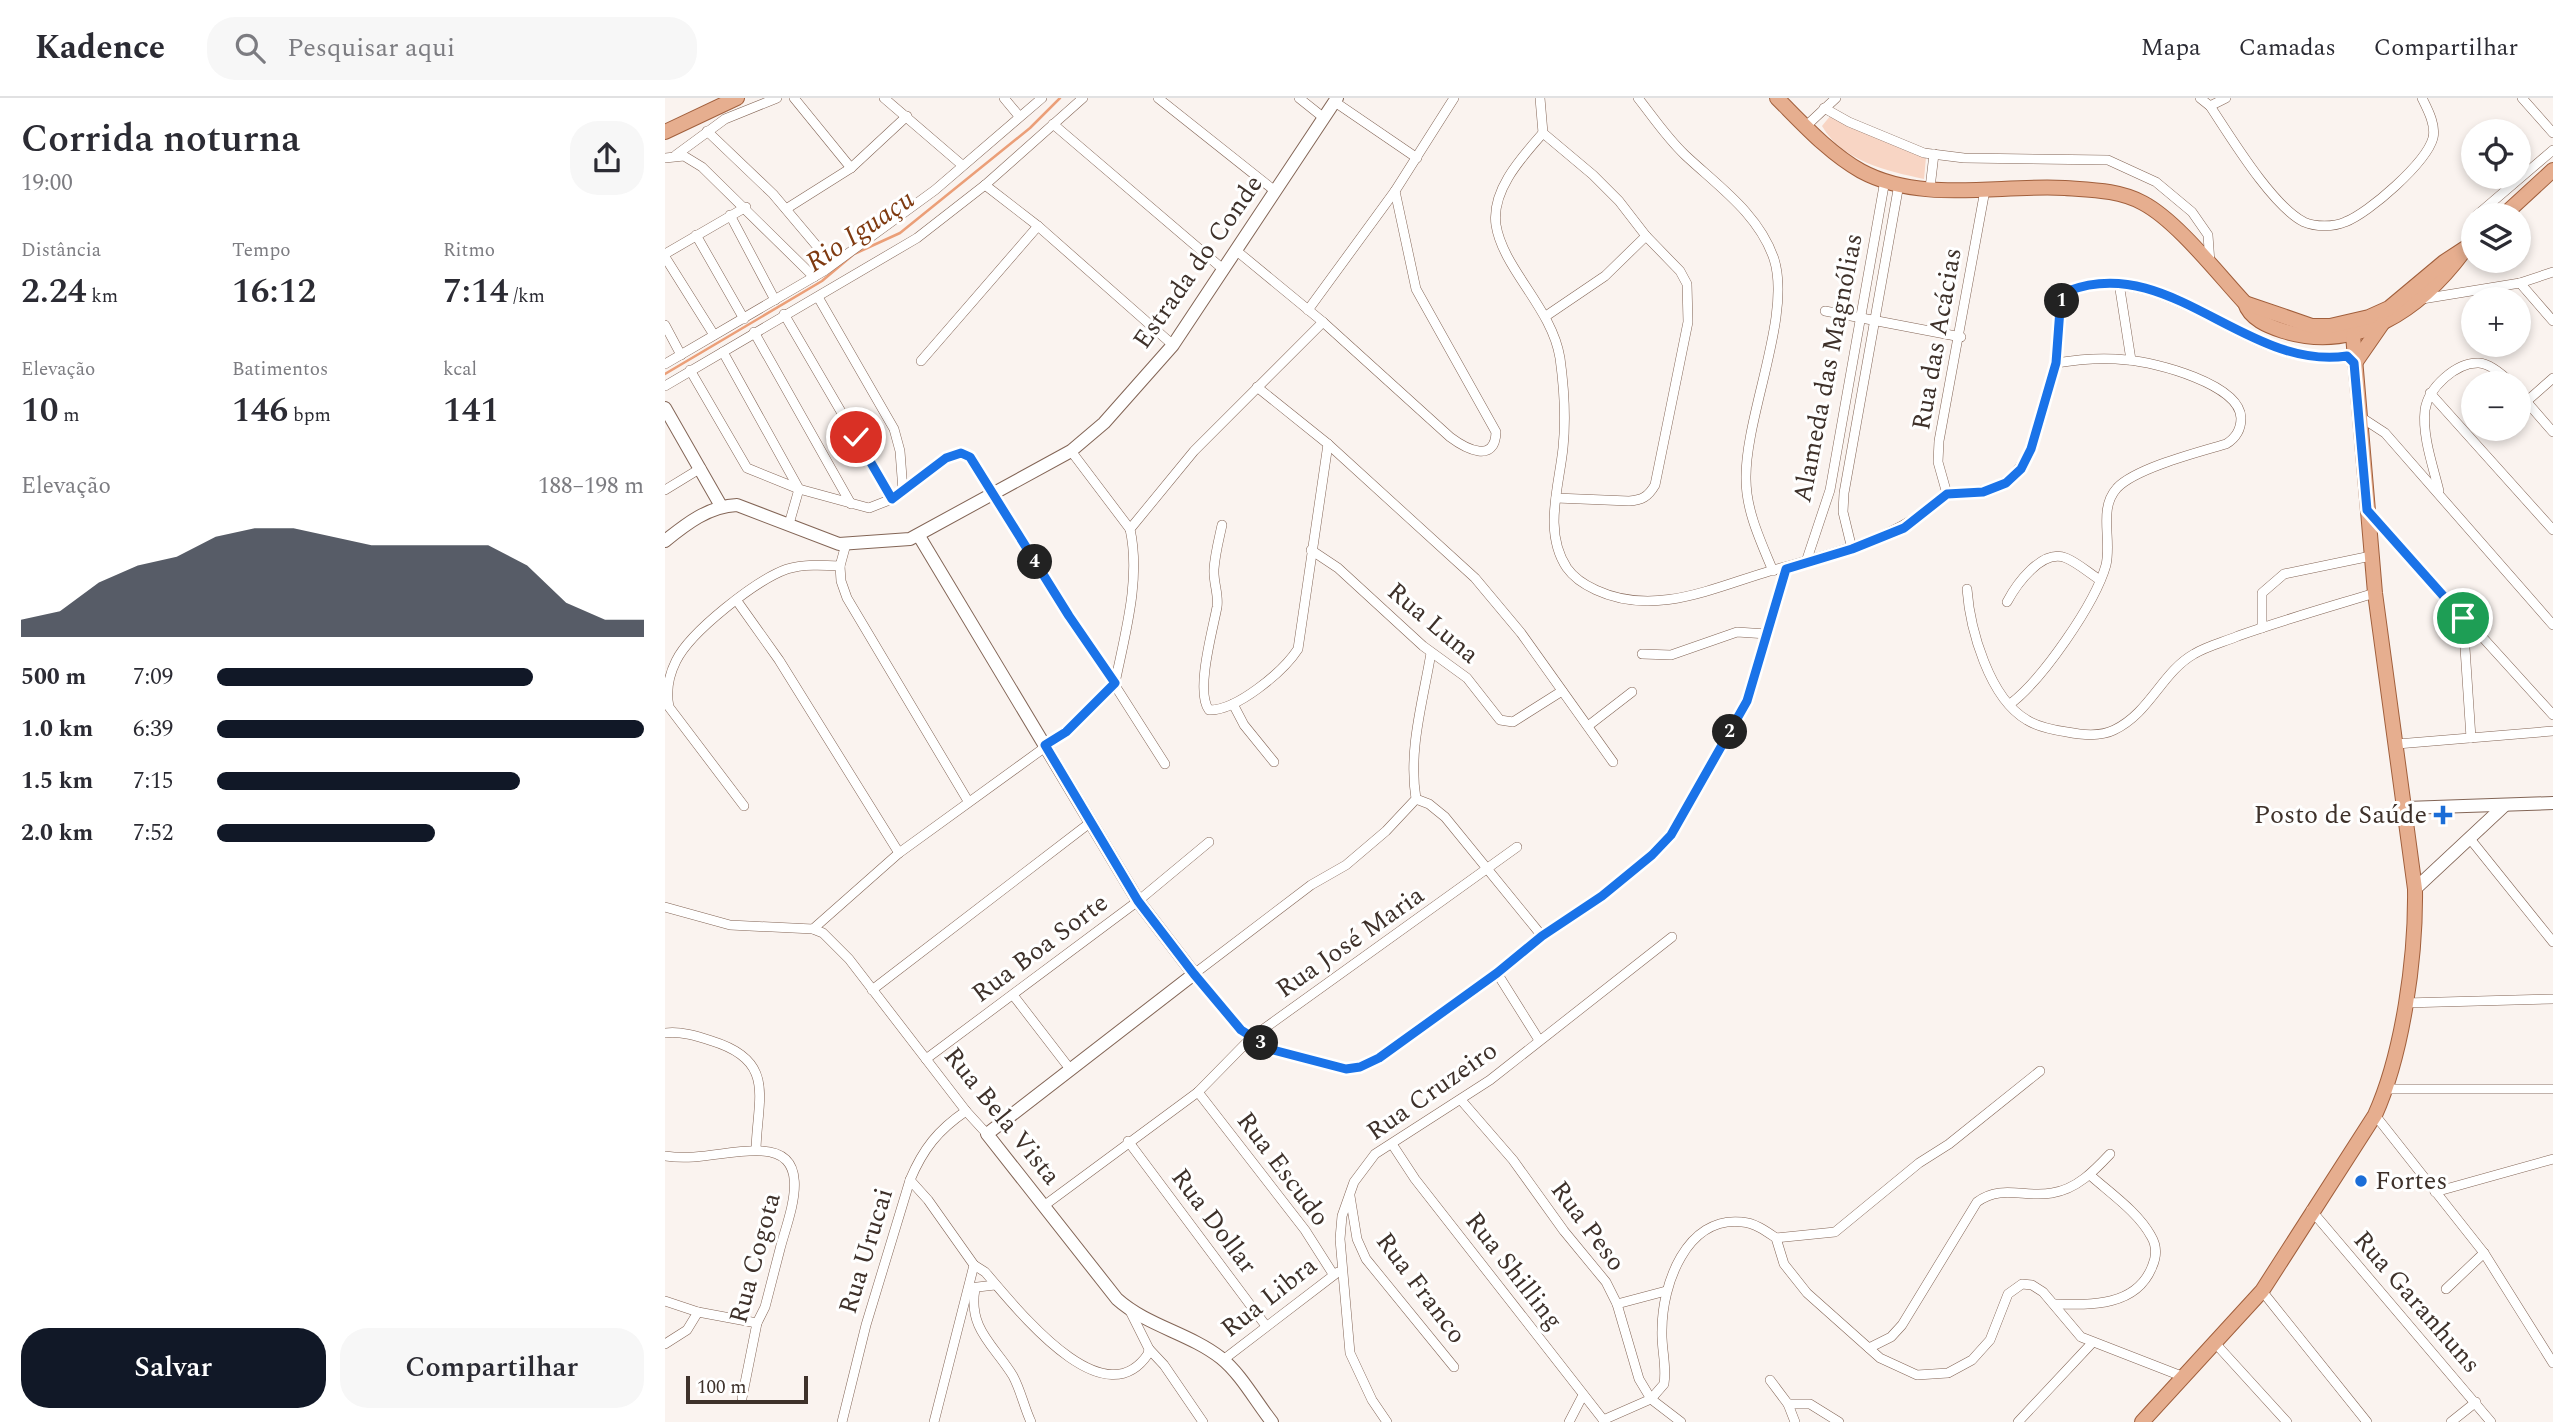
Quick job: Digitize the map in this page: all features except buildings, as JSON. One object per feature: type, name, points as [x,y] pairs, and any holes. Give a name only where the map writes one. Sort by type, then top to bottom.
[{"type":"main road","points":[[665,132],[737,98]]},
{"type":"main road","points":[[1777,98],[1805,127],[1851,164],[1892,182],[1930,188],[1985,190],[2046,187],[2122,195],[2160,214],[2245,303],[2254,303],[2281,317],[2325,332],[2353,335],[2420,299],[2440,281],[2461,256]]},
{"type":"main road","points":[[2531,181],[2553,170]]},
{"type":"main road","points":[[2351,359],[2375,321],[2444,262],[2461,251]]},
{"type":"main road","points":[[2325,332],[2375,321]]},
{"type":"main road","points":[[2325,332],[2351,359]]},
{"type":"main road","points":[[2142,1422],[2262,1291],[2311,1210],[2375,1115],[2385,1089],[2405,1003],[2416,929],[2415,889],[2375,593],[2359,416],[2351,359],[2353,335]]},
{"type":"street","points":[[665,158],[676,155],[725,119],[777,98]]},
{"type":"street","points":[[794,98],[851,167]]},
{"type":"street","points":[[884,98],[962,166]]},
{"type":"street","points":[[1004,98],[1019,116]]},
{"type":"street","points":[[665,364],[814,277],[935,190],[1042,98]]},
{"type":"street","points":[[665,386],[918,238],[985,186],[1083,98]]},
{"type":"street","points":[[1158,98],[1275,191]]},
{"type":"street","points":[[1299,98],[1324,118]]},
{"type":"street","points":[[1308,310],[1395,191],[1454,98]]},
{"type":"street","points":[[1540,98],[1543,133],[1593,175],[1680,271],[1689,299],[1688,322],[1655,485],[1649,495],[1640,501],[1556,498]]},
{"type":"street","points":[[1638,98],[1685,155],[1730,194],[1761,234],[1774,259],[1776,299],[1771,340],[1752,419],[1745,481],[1751,513],[1773,570]]},
{"type":"street","points":[[1805,127],[1836,98]]},
{"type":"street","points":[[2200,98],[2210,106],[2264,183],[2288,210],[2303,221],[2336,225],[2347,222],[2372,205],[2431,144],[2433,125],[2422,98]]},
{"type":"street","points":[[2210,106],[2226,98]]},
{"type":"street","points":[[2522,98],[2553,133]]},
{"type":"street","points":[[1336,100],[1417,158]]},
{"type":"street","name":"Estrada do Conde","points":[[721,506],[753,509],[818,538],[846,544],[919,536],[991,493],[1071,451],[1104,423],[1173,345],[1238,252],[1336,100]]},
{"type":"street","points":[[1824,108],[1898,144],[1934,154],[1964,158],[2108,160],[2156,182],[2192,212],[2208,236],[2211,266]]},
{"type":"street","points":[[786,209],[851,167],[907,116]]},
{"type":"street","points":[[1053,124],[1224,270]]},
{"type":"street","points":[[707,131],[786,209],[832,264]]},
{"type":"street","points":[[1543,133],[1516,164],[1499,197],[1496,225],[1509,255],[1546,316],[1556,339],[1563,402],[1563,446],[1556,498],[1555,537],[1567,568],[1583,584],[1627,601],[1676,599],[1852,549],[1904,528],[1947,494],[1983,492],[2006,483],[2021,469],[2031,449],[2056,363],[2062,298],[2068,291],[2080,286],[2119,283],[2165,294],[2270,347],[2319,358],[2351,359]]},
{"type":"street","points":[[2531,179],[2553,150]]},
{"type":"street","points":[[1930,188],[1934,154]]},
{"type":"street","points":[[676,155],[690,158],[745,207],[814,277]]},
{"type":"street","name":"Alameda das Magnólias","points":[[1806,562],[1830,490],[1862,320],[1892,182]]},
{"type":"street","name":"Alameda das Magnólias","points":[[1852,549],[1842,503],[1875,323],[1892,182]]},
{"type":"street","points":[[985,186],[1038,226],[1173,345]]},
{"type":"street","points":[[2496,203],[2518,189]]},
{"type":"street","name":"Rua das Acácias","points":[[1947,494],[1938,462],[1939,441],[1961,337],[1985,190]]},
{"type":"street","points":[[1238,252],[1323,322],[1464,447],[1479,453],[1493,446],[1496,432],[1416,289],[1395,191]]},
{"type":"street","points":[[714,335],[665,255],[670,248],[745,207]]},
{"type":"street","points":[[730,215],[775,300]]},
{"type":"street","points":[[921,361],[1038,226]]},
{"type":"street","points":[[696,235],[744,319]]},
{"type":"street","points":[[1546,316],[1605,276],[1646,236]]},
{"type":"street","points":[[2420,299],[2520,283],[2553,272]]},
{"type":"street","points":[[2119,283],[2131,360]]},
{"type":"street","points":[[2520,283],[2553,321]]},
{"type":"street","points":[[818,297],[894,429],[900,451],[903,491]]},
{"type":"street","points":[[1825,311],[1875,323],[1961,337]]},
{"type":"street","points":[[784,314],[892,499]]},
{"type":"street","points":[[1130,529],[1194,451],[1323,322]]},
{"type":"street","points":[[665,325],[681,355]]},
{"type":"street","points":[[754,332],[851,504]]},
{"type":"street","points":[[723,352],[799,489],[789,524]]},
{"type":"street","points":[[2010,704],[2027,691],[2046,670],[2099,580],[2106,564],[2107,506],[2120,485],[2140,473],[2226,444],[2237,436],[2241,423],[2240,411],[2226,392],[2205,381],[2131,360],[2090,358],[2056,363]]},
{"type":"street","points":[[2440,494],[2424,422],[2430,393],[2440,381],[2466,365],[2480,363],[2496,371]]},
{"type":"street","points":[[690,370],[742,461],[752,472],[799,489],[869,508],[892,499],[946,458],[955,454],[968,455],[1165,764]]},
{"type":"street","points":[[2531,397],[2553,378]]},
{"type":"street","points":[[1257,387],[1328,444],[1475,578],[1521,633],[1613,762]]},
{"type":"street","points":[[2430,393],[2551,522]]},
{"type":"street","points":[[1847,403],[1859,405]]},
{"type":"street","points":[[2531,406],[2553,432]]},
{"type":"street","points":[[665,408],[721,506],[665,541]]},
{"type":"street","points":[[2359,416],[2385,433],[2553,625]]},
{"type":"street","points":[[1222,525],[1214,571],[1217,607],[1209,643],[1205,704],[1209,710],[1233,704],[1277,672],[1298,649],[1328,444]]},
{"type":"street","points":[[665,907],[730,925],[813,929],[899,853],[1066,732],[1115,683],[1135,549],[1130,529],[1071,451]]},
{"type":"street","points":[[665,489],[701,468]]},
{"type":"street","points":[[2367,510],[2553,715]]},
{"type":"street","points":[[919,536],[1138,901],[1194,974],[1251,1038],[1273,1050],[1346,1069],[1360,1067],[1379,1058],[1497,973],[1542,936],[1602,896],[1652,855],[1671,835],[1747,701],[1786,569]]},
{"type":"street","points":[[846,544],[840,566],[841,581],[847,598],[968,801]]},
{"type":"street","name":"Rua Luna","points":[[1311,550],[1338,568],[1431,653],[1467,678],[1500,720],[1513,722],[1562,691]]},
{"type":"street","points":[[2262,628],[2262,593],[2284,574],[2371,556]]},
{"type":"street","points":[[2007,602],[2015,586],[2032,569],[2052,558],[2065,558],[2099,580]]},
{"type":"street","points":[[744,807],[669,707],[667,696],[676,659],[690,641],[737,601],[787,569],[840,566]]},
{"type":"street","points":[[1967,589],[1973,634],[1999,689],[2010,704],[2028,722],[2087,734],[2112,732],[2131,720],[2193,654],[2262,628],[2375,593]]},
{"type":"street","points":[[737,601],[773,651],[899,853]]},
{"type":"street","points":[[2463,618],[2471,738]]},
{"type":"street","points":[[1641,654],[1671,655],[1737,632],[1767,634]]},
{"type":"street","points":[[1416,799],[1412,778],[1414,746],[1431,653]]},
{"type":"street","points":[[1588,726],[1632,692]]},
{"type":"street","points":[[1233,704],[1244,725],[1274,762]]},
{"type":"street","points":[[2397,744],[2553,731]]},
{"type":"street","points":[[1416,799],[1435,808],[1542,936]]},
{"type":"street","points":[[988,1134],[1311,885],[1346,865],[1386,831],[1416,799]]},
{"type":"street","points":[[2406,808],[2553,803]]},
{"type":"street","points":[[2415,889],[2471,840],[2504,806]]},
{"type":"street","points":[[872,990],[1091,822]]},
{"type":"street","points":[[2471,840],[2553,942]]},
{"type":"street","name":"Rua Boa Sorte","points":[[926,1059],[1138,901],[1209,842]]},
{"type":"street","name":"Rua José Maria","points":[[1045,1205],[1128,1141],[1198,1092],[1251,1038],[1517,848]]},
{"type":"street","name":"Rua Bela Vista","points":[[813,929],[834,942],[1117,1299],[1129,1309],[1223,1360],[1272,1422]]},
{"type":"street","name":"Rua Cruzeiro","points":[[1387,1422],[1372,1400],[1350,1353],[1338,1272],[1342,1216],[1349,1192],[1367,1163],[1461,1100],[1672,937]]},
{"type":"street","points":[[1497,973],[1539,1040]]},
{"type":"street","points":[[1013,995],[1070,1069]]},
{"type":"street","points":[[2405,1003],[2553,999]]},
{"type":"street","name":"Rua Cogota","points":[[665,1033],[678,1032],[725,1045],[742,1054],[754,1068],[762,1098],[756,1150]]},
{"type":"street","points":[[1604,1421],[1651,1399],[1664,1384],[1662,1329],[1670,1277],[1686,1250],[1709,1227],[1742,1222],[1776,1238],[1835,1232],[1897,1180],[1949,1144],[2041,1071]]},
{"type":"street","points":[[2385,1089],[2553,1089]]},
{"type":"street","name":"Rua Escudo","points":[[1198,1092],[1338,1272]]},
{"type":"street","name":"Rua Peso","points":[[1461,1100],[1513,1160],[1564,1231],[1607,1282],[1617,1304],[1631,1359],[1651,1399],[1681,1422]]},
{"type":"street","name":"Rua Urucai","points":[[842,1422],[866,1325],[919,1157],[936,1133],[966,1111]]},
{"type":"street","points":[[2375,1115],[2484,1253],[2553,1363]]},
{"type":"street","name":"Rua Dollar","points":[[1128,1141],[1266,1326]]},
{"type":"street","name":"Rua Shilling","points":[[1392,1144],[1415,1179],[1604,1421]]},
{"type":"street","name":"Rua Cogota","points":[[665,1156],[709,1157],[756,1150],[767,1151],[787,1163],[794,1173],[796,1186],[765,1307],[757,1323],[742,1398]]},
{"type":"street","points":[[1870,1348],[1891,1337],[1902,1325],[1977,1202],[1995,1192],[2053,1193],[2090,1175],[2111,1154]]},
{"type":"street","points":[[2435,1192],[2553,1159]]},
{"type":"street","points":[[2054,1304],[2112,1302],[2139,1286],[2154,1261],[2156,1251],[2153,1239],[2143,1224],[2090,1175]]},
{"type":"street","points":[[910,1180],[928,1199],[974,1265],[1039,1331],[1085,1369],[1100,1374],[1120,1374],[1145,1359],[1149,1349]]},
{"type":"street","name":"Rua Franco","points":[[1349,1192],[1355,1231],[1366,1259],[1454,1367]]},
{"type":"street","name":"Rua Garanhuns","points":[[2311,1210],[2491,1422]]},
{"type":"street","points":[[1776,1238],[1790,1275],[1889,1363],[1917,1375],[1948,1373],[1982,1351],[2014,1288],[2032,1285],[2054,1304],[2071,1327],[2092,1343],[2184,1377]]},
{"type":"street","points":[[2446,1289],[2484,1253]]},
{"type":"street","points":[[974,1265],[972,1288],[976,1324],[1012,1374],[1029,1421]]},
{"type":"street","name":"Rua Libra","points":[[1223,1360],[1338,1272]]},
{"type":"street","points":[[972,1288],[995,1284]]},
{"type":"street","points":[[934,1422],[972,1288]]},
{"type":"street","points":[[1617,1304],[1666,1291]]},
{"type":"street","points":[[2262,1291],[2364,1421]]},
{"type":"street","points":[[665,1301],[698,1312],[757,1323]]},
{"type":"street","points":[[1129,1309],[1149,1349],[1164,1364],[1203,1422]]},
{"type":"street","points":[[665,1344],[687,1330],[698,1312]]},
{"type":"street","points":[[2018,1422],[2092,1343]]},
{"type":"street","points":[[2215,1343],[2287,1422]]},
{"type":"street","points":[[1770,1380],[1788,1404],[1795,1422]]},
{"type":"street","points":[[1569,1422],[1583,1395]]},
{"type":"street","points":[[2451,1422],[2476,1402]]},
{"type":"street","points":[[1788,1404],[1810,1404],[1839,1422]]},
{"type":"shaded area","points":[[1831,115],[1926,157],[1924,179],[1867,163],[1841,148],[1822,126]]},
{"type":"waterway","name":"Rio Iguaçu","points":[[665,374],[822,281],[854,254],[900,233],[1030,128],[1060,98]]},
{"type":"place","name":"Posto de Saúde","points":[[2443,815]]},
{"type":"place","name":"Fortes","points":[[2361,1181]]},
{"type":"route","points":[[856,437],[892,499],[946,458],[961,453],[970,457],[1069,616],[1115,683],[1066,732],[1045,745],[1138,901],[1171,946],[1241,1030],[1273,1050],[1346,1069],[1360,1067],[1379,1058],[1497,973],[1542,936],[1602,896],[1652,855],[1671,835],[1747,701],[1786,569],[1852,549],[1904,528],[1947,494],[1983,492],[2006,483],[2021,469],[2031,449],[2056,363],[2062,298],[2068,291],[2080,286],[2119,283],[2143,287],[2165,294],[2270,347],[2319,358],[2347,356],[2354,363],[2367,510],[2463,618]]}]
